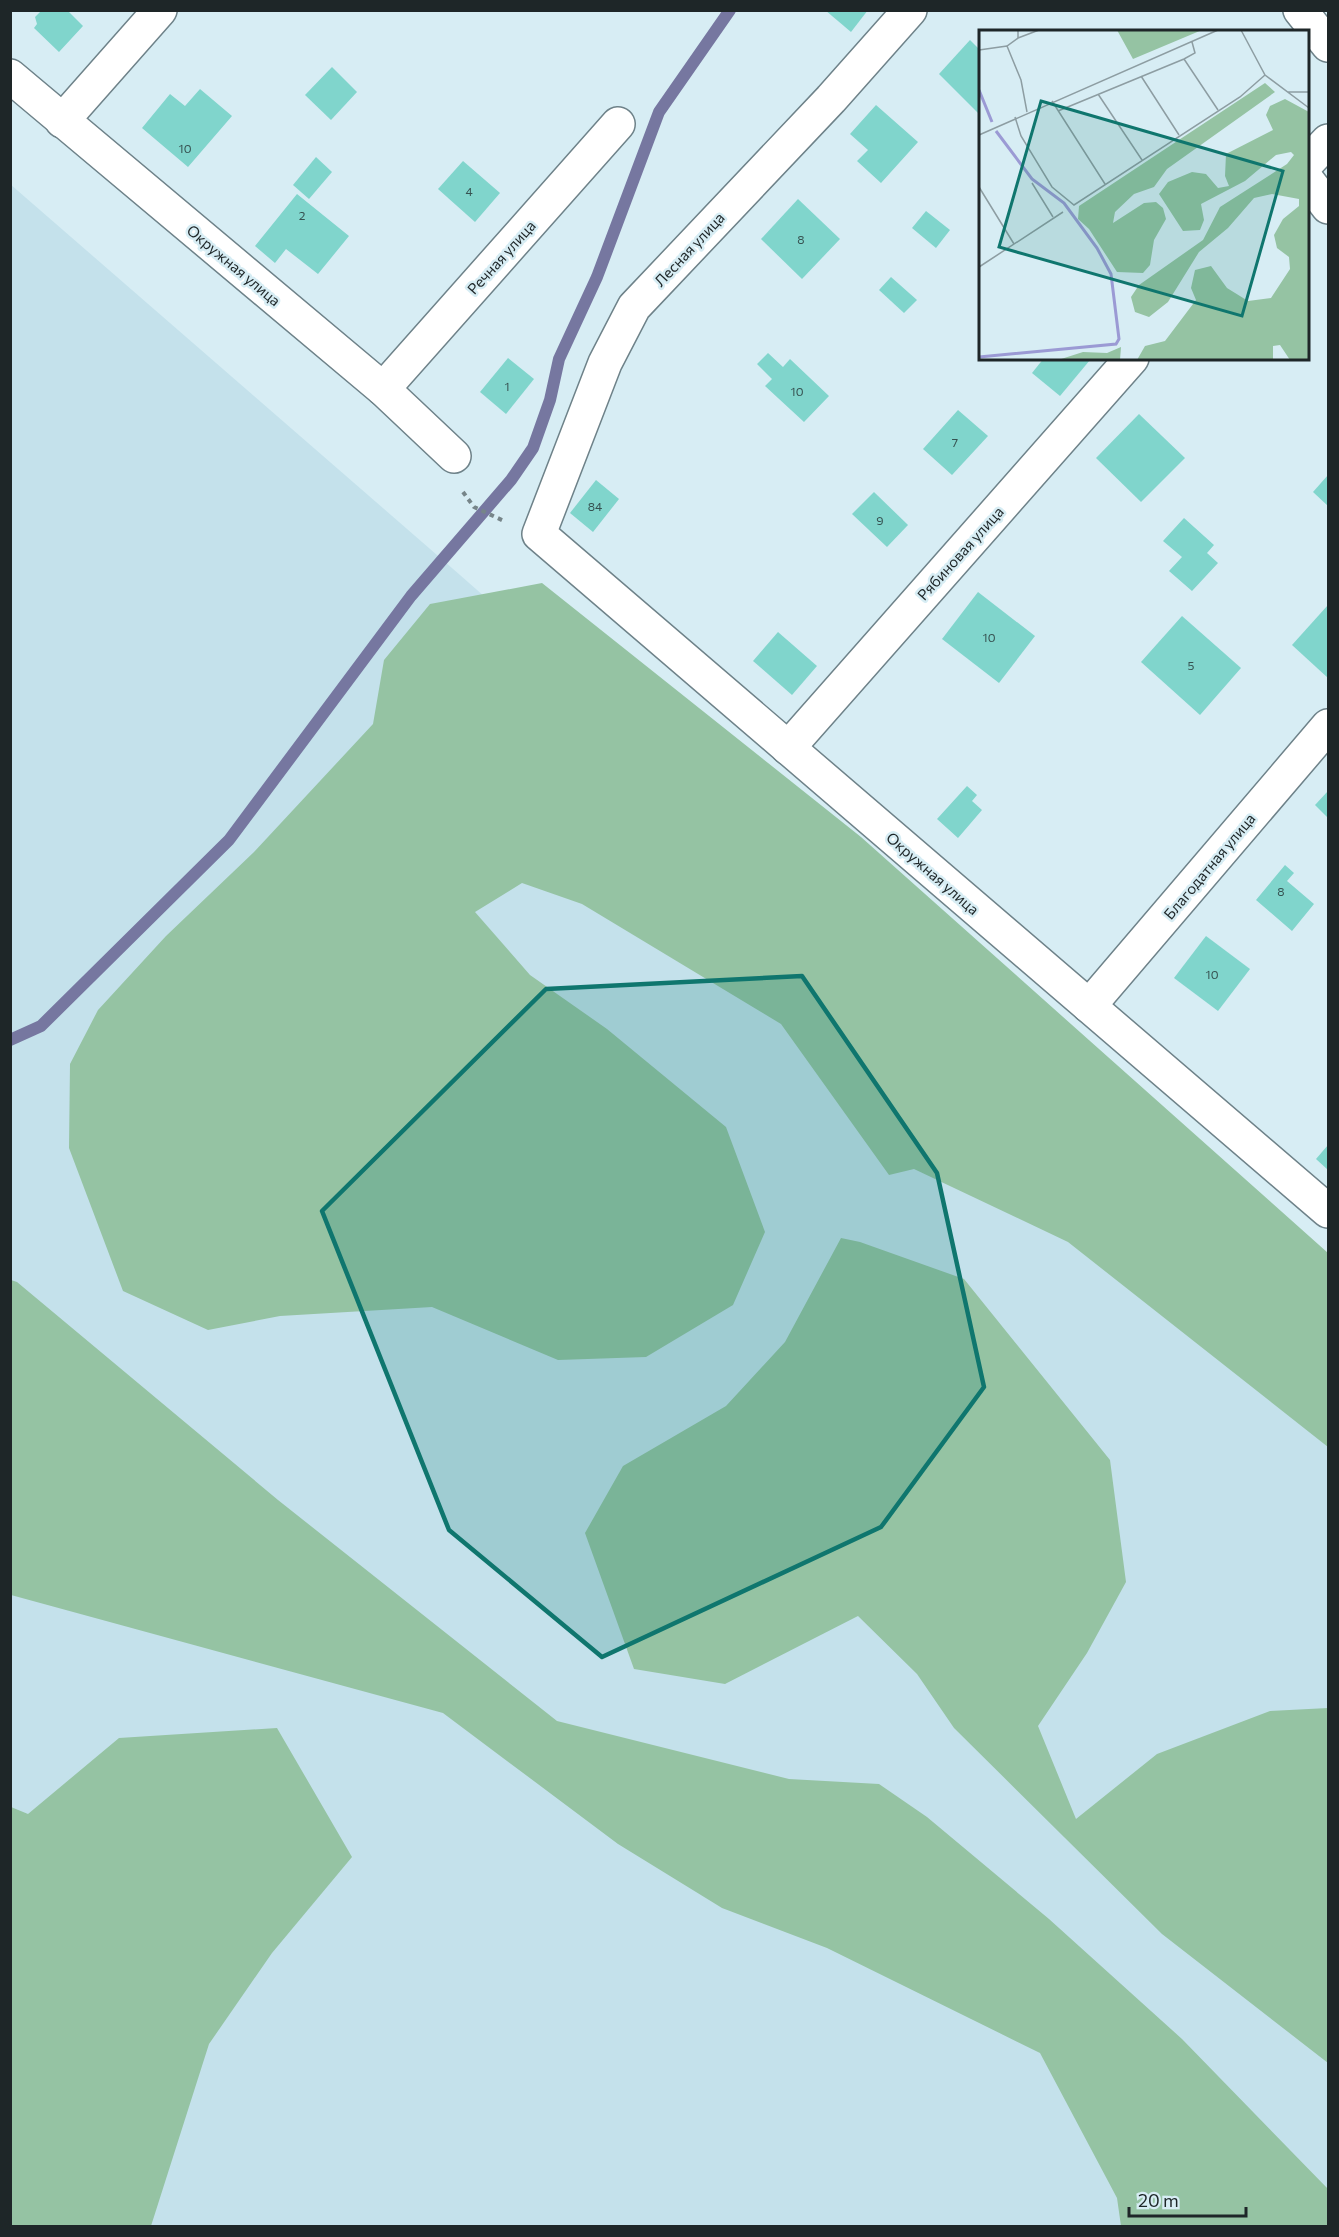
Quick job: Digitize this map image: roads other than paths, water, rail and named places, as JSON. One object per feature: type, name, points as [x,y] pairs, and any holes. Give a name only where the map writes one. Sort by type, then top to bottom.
[{"type":"street","points":[[62,121],[160,10]]},
{"type":"street","name":"Лесная улица","points":[[538,534],[605,363],[634,307],[823,107],[910,10]]},
{"type":"street","points":[[1300,10],[1329,45]]},
{"type":"street","name":"Окружная улица","points":[[10,76],[383,390],[454,456]]},
{"type":"street","name":"Речная улица","points":[[383,390],[618,124]]},
{"type":"street","points":[[1309,161],[1329,141]]},
{"type":"street","points":[[1309,182],[1329,207]]},
{"type":"street","name":"Рябиновая улица","points":[[788,748],[1130,360]]},
{"type":"street","name":"Окружная улица","points":[[538,534],[1329,1211]]},
{"type":"street","name":"Благодатная улица","points":[[1089,1006],[1329,726]]},
{"type":"waterway","points":[[10,1040],[41,1026],[229,840],[411,596],[511,480],[533,448],[550,400],[559,359],[597,277],[659,112],[730,10]]}]
